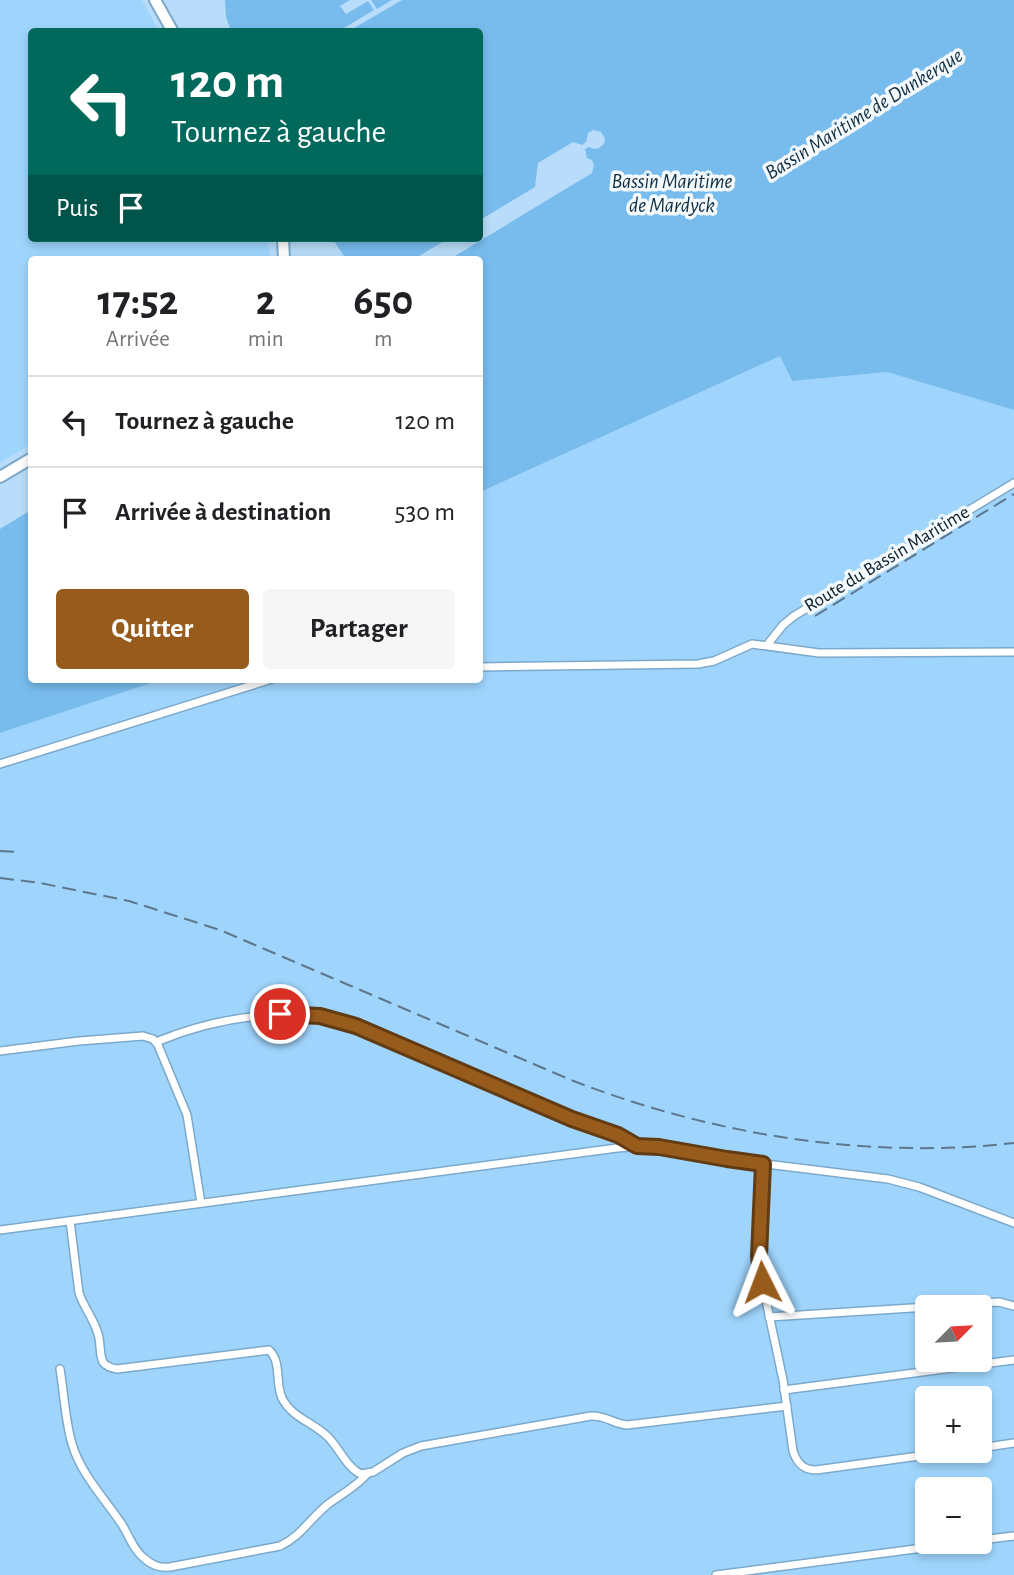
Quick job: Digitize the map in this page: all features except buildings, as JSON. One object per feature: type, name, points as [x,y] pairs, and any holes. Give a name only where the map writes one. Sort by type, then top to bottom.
[{"type":"main road","points":[[155,0],[171,28]]},
{"type":"main road","points":[[162,0],[177,28]]},
{"type":"main road","points":[[0,477],[28,460]]},
{"type":"main road","points":[[0,484],[28,467]]},
{"type":"street","name":"Route du Bassin Maritime","points":[[768,645],[783,625],[793,617],[1014,483]]},
{"type":"street","points":[[483,667],[698,664],[714,661],[752,644],[809,652],[1014,652]]},
{"type":"street","points":[[0,764],[259,683]]},
{"type":"street","points":[[156,1042],[221,1022],[285,1014],[325,1017],[356,1026],[561,1114],[618,1135],[637,1146]]},
{"type":"street","points":[[0,1051],[79,1041],[150,1037],[156,1042],[187,1115],[201,1203]]},
{"type":"street","points":[[0,1230],[637,1146],[894,1180],[1014,1223]]},
{"type":"street","points":[[763,1164],[759,1256],[761,1276],[794,1455],[800,1465],[816,1470],[915,1457]]},
{"type":"street","points":[[70,1221],[79,1293],[96,1328],[102,1359],[107,1366],[117,1368],[269,1350],[276,1361],[281,1395],[290,1409],[300,1419],[327,1436],[356,1472],[361,1474],[376,1470],[402,1453],[421,1446],[591,1416],[605,1417],[624,1425],[787,1406]]},
{"type":"street","points":[[992,1302],[1014,1306]]},
{"type":"street","points":[[769,1317],[915,1308]]},
{"type":"street","points":[[784,1390],[1014,1360]]},
{"type":"street","points":[[60,1368],[70,1437],[76,1456],[136,1550],[156,1566],[170,1567],[280,1546],[296,1537],[320,1511],[367,1474]]},
{"type":"street","points":[[992,1446],[1014,1443]]},
{"type":"street","points":[[992,1539],[1014,1536]]},
{"type":"street","points":[[716,1575],[915,1549]]},
{"type":"shaded area","points":[[0,0],[142,0],[157,28],[28,28],[28,242],[267,242],[269,256],[28,256],[28,446],[0,463]]},
{"type":"shaded area","points":[[780,356],[792,381],[887,372],[1014,410],[1014,1575],[0,1575],[0,733],[151,683],[483,683],[483,491]]},
{"type":"water","name":"Bassin Maritime de Mardyck","points":[[225,0],[1014,0],[1014,410],[887,372],[792,381],[780,356],[483,491],[483,256],[344,256],[335,242],[483,242],[483,28],[230,28]]},
{"type":"water","points":[[28,512],[28,683],[151,683],[0,733],[0,529]]},
{"type":"pier","points":[[350,0],[371,0],[377,9],[392,0],[402,0],[354,28],[344,28],[374,10],[368,1],[346,14],[340,6]]},
{"type":"pier","points":[[593,130],[601,132],[605,139],[599,148],[585,149],[587,158],[592,160],[594,165],[592,173],[483,239],[483,218],[535,187],[538,163],[573,142],[582,145],[586,142],[588,133]]},
{"type":"pier","points":[[442,242],[478,242],[455,256],[419,256]]},
{"type":"railway","points":[[815,616],[1014,494]]},
{"type":"railway","points":[[0,851],[20,852]]},
{"type":"railway","points":[[0,878],[129,901],[220,930],[571,1080],[678,1115],[788,1138],[845,1145],[901,1148],[1014,1143]]},
{"type":"route","points":[[280,1014],[320,1016],[356,1026],[507,1092],[618,1135],[637,1146],[659,1147],[763,1164],[759,1256],[762,1282]]},
{"type":"water label","name":"Bassin Maritime de Dunkerque","points":[[864,114]]}]
